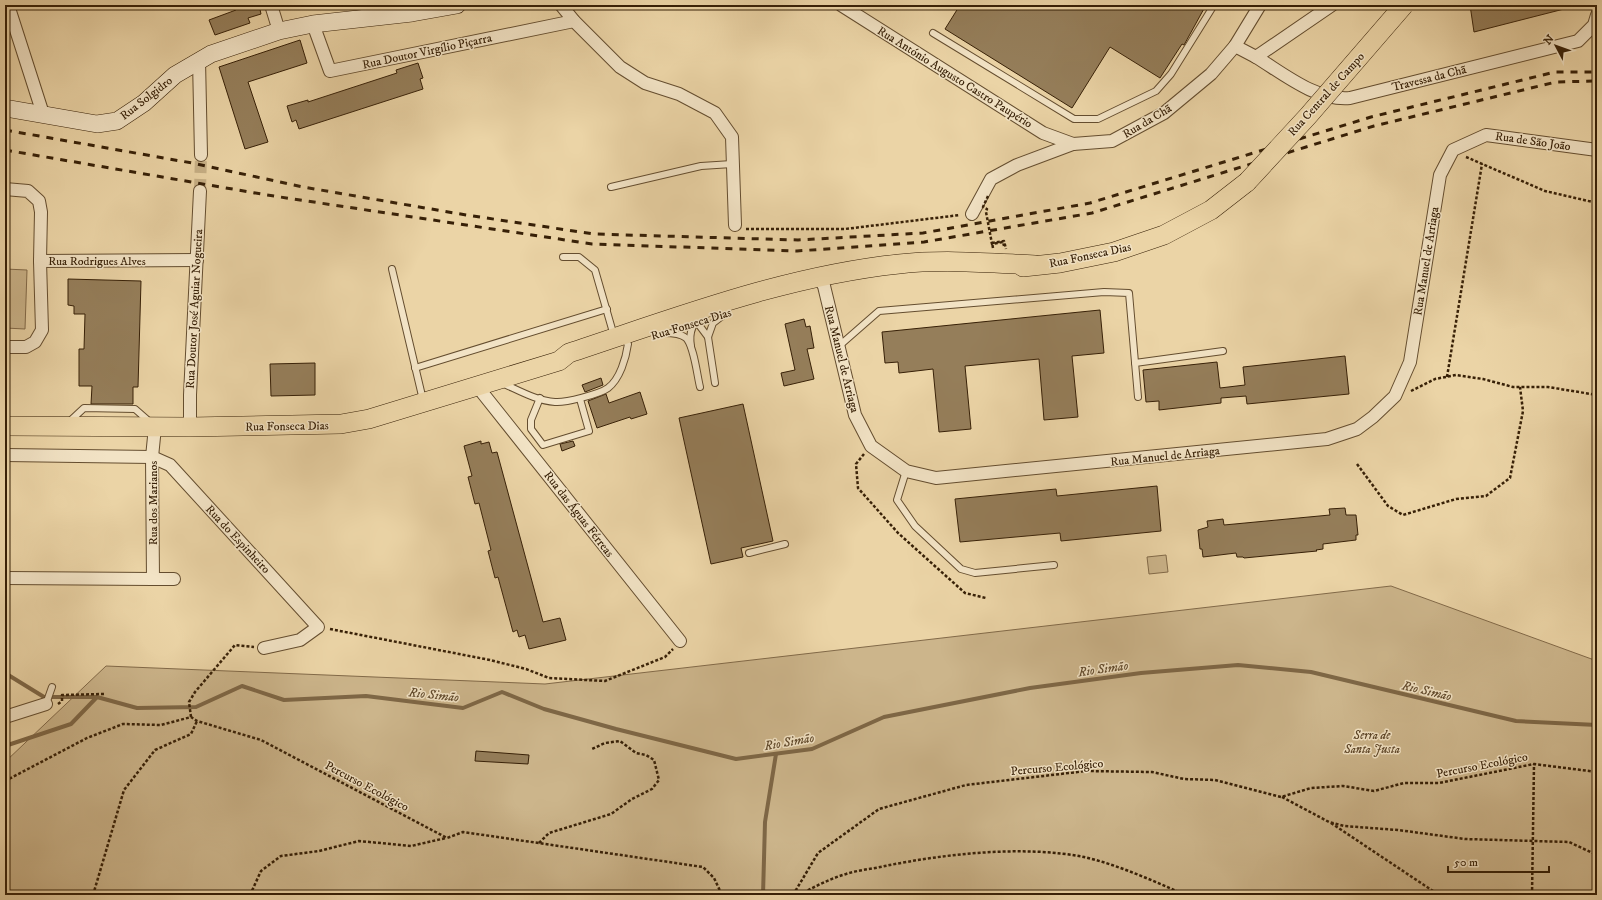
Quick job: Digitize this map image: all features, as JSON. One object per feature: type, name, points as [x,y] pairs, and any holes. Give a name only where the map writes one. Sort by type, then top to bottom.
[{"type":"main road","name":"Rua Central de Campo","points":[[1247,182],[1308,116],[1404,5]]},
{"type":"main road","name":"Rua Fonseca Dias","points":[[5,426],[190,427],[341,424],[369,420],[559,361],[570,362],[621,339],[665,327],[748,294],[817,282],[926,273],[990,272],[1035,265],[1060,263],[1114,252],[1164,235],[1211,210],[1247,182]]},
{"type":"main road","name":"Rua Fonseca Dias","points":[[665,327],[695,323],[787,294],[817,282],[857,269],[913,263],[995,263],[1035,265]]},
{"type":"street","points":[[8,5],[43,114]]},
{"type":"street","points":[[271,5],[279,31]]},
{"type":"street","name":"Rua Solgidro","points":[[5,108],[97,124],[117,121],[144,103],[175,75],[211,54],[279,31],[313,24],[412,9],[457,5]]},
{"type":"street","points":[[561,5],[574,21],[620,67],[645,83],[679,94],[715,113],[732,137],[735,225]]},
{"type":"street","name":"Rua António Augusto Castro Paupério","points":[[841,5],[859,10],[1043,133],[1073,144]]},
{"type":"street","name":"Rua da Chã","points":[[972,214],[991,179],[1017,165],[1073,144],[1112,141],[1164,113],[1211,74],[1235,46],[1260,5]]},
{"type":"street","points":[[1235,46],[1256,57],[1332,5]]},
{"type":"street","name":"Travessa da Chã","points":[[1256,57],[1311,90],[1336,99],[1350,98],[1578,41],[1594,25],[1597,15]]},
{"type":"street","name":"Rua Doutor Virgílio Piçarra","points":[[313,24],[330,71],[574,21]]},
{"type":"street","points":[[199,60],[201,155]]},
{"type":"street","name":"Rua de São João","points":[[1453,150],[1486,135],[1597,150]]},
{"type":"street","name":"Rua Manuel de Arriaga","points":[[817,282],[838,346],[855,415],[871,446],[906,471],[936,478],[1327,439],[1357,429],[1373,417],[1395,396],[1410,362],[1440,175],[1453,150]]},
{"type":"street","points":[[5,189],[28,191],[39,201],[41,212],[40,261]]},
{"type":"street","name":"Rua Doutor José Aguiar Nogueira","points":[[190,427],[190,395],[200,191]]},
{"type":"street","name":"Rua Rodrigues Alves","points":[[5,348],[26,347],[35,342],[42,330],[40,261],[197,260]]},
{"type":"street","name":"Rua das Águas Férreas","points":[[477,386],[680,642]]},
{"type":"street","name":"Rua dos Marianos","points":[[153,579],[152,457],[155,427]]},
{"type":"street","points":[[5,455],[152,457]]},
{"type":"street","name":"Rua do Espinheiro","points":[[152,457],[170,465],[318,627]]},
{"type":"street","points":[[5,578],[174,580]]},
{"type":"street","points":[[264,648],[300,640],[318,627]]},
{"type":"street","points":[[5,717],[49,696]]},
{"type":"lane","points":[[933,33],[1074,119],[1098,119],[1156,91],[1171,74],[1214,5]]},
{"type":"lane","points":[[611,187],[701,166],[732,164]]},
{"type":"lane","points":[[495,380],[554,402],[568,402],[580,399],[608,389],[614,381],[627,356],[607,309],[595,270],[579,257],[564,257]]},
{"type":"lane","points":[[392,270],[424,403]]},
{"type":"lane","points":[[838,346],[879,310],[1104,292],[1129,293],[1138,397]]},
{"type":"lane","points":[[700,386],[689,336],[695,323],[699,318],[728,307],[748,294]]},
{"type":"lane","points":[[415,368],[607,309]]},
{"type":"lane","points":[[708,337],[713,323],[726,313]]},
{"type":"lane","points":[[695,323],[704,330],[708,337],[715,383]]},
{"type":"lane","points":[[665,327],[686,338],[690,346]]},
{"type":"lane","points":[[1135,363],[1223,351]]},
{"type":"lane","points":[[540,398],[531,420],[531,429],[543,445],[589,431],[580,399]]},
{"type":"lane","points":[[906,471],[897,500],[915,526],[961,569],[975,573],[1054,565]]},
{"type":"lane","points":[[749,553],[785,544]]},
{"type":"path","points":[[1453,150],[1544,191],[1597,203]]},
{"type":"path","points":[[1447,377],[1482,164]]},
{"type":"path","points":[[988,196],[983,207],[987,209],[986,212],[992,244],[997,243],[1003,242],[1004,246],[993,249],[992,243],[1004,241]]},
{"type":"path","points":[[735,225],[745,229],[845,228],[972,214]]},
{"type":"path","points":[[1395,396],[1416,389],[1435,379],[1456,375],[1483,379],[1513,387],[1548,387],[1597,395]]},
{"type":"path","points":[[1357,464],[1388,506],[1403,515],[1456,499],[1486,496],[1510,478],[1523,411],[1520,387]]},
{"type":"path","points":[[318,627],[490,660],[526,669],[548,678],[605,681],[665,658],[680,642]]},
{"type":"path","points":[[5,781],[88,738],[123,724],[161,725],[191,717],[189,702],[194,692],[235,645],[264,648]]},
{"type":"path","points":[[62,701],[62,696],[104,694]]},
{"type":"path","name":"Percurso Ecológico","points":[[191,717],[197,721],[261,740],[447,838]]},
{"type":"path","points":[[93,895],[124,790],[155,750],[191,734],[197,721]]},
{"type":"path","points":[[539,843],[549,833],[611,814],[632,799],[652,789],[659,780],[654,760],[646,755],[636,753],[620,741],[605,743],[592,749]]},
{"type":"path","points":[[1532,895],[1534,764]]},
{"type":"path","name":"Percurso Ecológico","points":[[794,895],[818,853],[879,809],[966,786],[1086,772],[1152,772],[1184,779],[1215,780],[1281,797],[1311,788],[1343,786],[1374,791],[1404,783],[1439,783],[1534,764],[1597,772]]},
{"type":"path","points":[[1281,797],[1329,822],[1438,895]]},
{"type":"path","points":[[1329,822],[1344,826],[1398,830],[1465,839],[1569,842],[1597,855]]},
{"type":"path","points":[[250,895],[261,871],[281,856],[319,851],[359,841],[411,846],[447,838],[463,832],[702,866],[714,878],[722,895]]},
{"type":"path","points":[[799,895],[821,883],[847,874],[914,860],[1001,852],[1043,853],[1083,857],[1116,866],[1186,895]]},
{"type":"green space","points":[[5,269],[27,270],[25,329],[5,328]]},
{"type":"green space","points":[[1166,555],[1168,572],[1149,574],[1147,557]]},
{"type":"green space","name":"Serra de Santa Justa","points":[[1391,586],[1597,661],[1597,895],[5,895],[5,762],[106,666],[545,684]]},
{"type":"building","points":[[234,5],[259,5],[261,14],[248,18],[250,23],[215,35],[209,20],[236,10]]},
{"type":"building","points":[[960,5],[1206,5],[1184,45],[1182,44],[1160,78],[1110,47],[1072,108],[945,29]]},
{"type":"building","points":[[1470,5],[1563,5],[1564,9],[1474,32]]},
{"type":"building","points":[[300,40],[307,63],[248,82],[268,142],[245,149],[219,67]]},
{"type":"building","points":[[418,63],[423,78],[420,79],[423,89],[299,129],[296,120],[292,122],[287,106],[308,100],[308,102],[397,73],[396,70]]},
{"type":"building","points":[[68,279],[141,281],[138,387],[133,387],[133,404],[91,404],[92,386],[79,386],[79,349],[84,349],[85,314],[74,314],[74,306],[68,305]]},
{"type":"building","points":[[1100,310],[1104,353],[1072,356],[1078,417],[1044,420],[1039,359],[965,366],[971,429],[939,432],[933,369],[899,373],[898,362],[885,363],[882,332]]},
{"type":"building","points":[[804,319],[806,327],[810,326],[814,348],[807,349],[814,379],[784,386],[781,373],[795,370],[785,324]]},
{"type":"building","points":[[1345,356],[1349,394],[1247,404],[1246,396],[1221,398],[1221,403],[1159,410],[1159,401],[1146,402],[1143,370],[1217,362],[1220,388],[1245,385],[1243,367]]},
{"type":"building","points":[[315,363],[315,395],[271,396],[270,364]]},
{"type":"building","points":[[601,378],[603,385],[585,392],[582,385]]},
{"type":"building","points":[[640,392],[647,414],[631,419],[630,417],[597,428],[588,401],[606,394],[609,403]]},
{"type":"building","points":[[743,404],[773,541],[741,548],[743,557],[711,564],[679,418]]},
{"type":"building","points":[[481,441],[481,444],[489,442],[492,453],[497,452],[543,622],[560,618],[566,640],[529,649],[525,635],[519,637],[517,630],[513,632],[498,577],[495,578],[488,551],[491,550],[479,503],[475,504],[468,477],[472,476],[464,446]]},
{"type":"building","points":[[573,441],[575,446],[562,451],[560,444]]},
{"type":"building","points":[[1157,486],[1161,531],[1061,541],[1060,533],[960,542],[955,499],[1056,489],[1057,496]]},
{"type":"building","points":[[1345,508],[1346,515],[1356,515],[1358,535],[1356,535],[1356,540],[1323,544],[1323,549],[1316,550],[1317,551],[1244,558],[1237,557],[1236,553],[1203,557],[1202,549],[1200,549],[1198,530],[1208,527],[1207,521],[1223,519],[1224,525],[1330,515],[1329,509]]},
{"type":"building","points":[[476,751],[529,755],[528,764],[475,761]]},
{"type":"waterway","name":"Rio Simão","points":[[5,746],[71,724],[97,697],[137,708],[196,707],[242,686],[284,700],[366,696],[463,708],[502,692],[544,709],[616,729],[736,759],[812,749],[884,717],[1030,688],[1141,673],[1238,665],[1311,672],[1516,721],[1597,725]]},
{"type":"waterway","points":[[5,673],[44,697],[97,697]]},
{"type":"waterway","points":[[763,895],[765,822],[776,754]]},
{"type":"tunnel","points":[[200,191],[201,155]]},
{"type":"railway","points":[[5,130],[192,163],[303,187],[466,215],[594,234],[798,240],[923,233],[1090,203],[1371,117],[1555,72],[1597,72]]},
{"type":"railway","points":[[5,150],[267,195],[592,244],[797,251],[924,242],[1092,213],[1374,126],[1556,82],[1597,81]]}]
